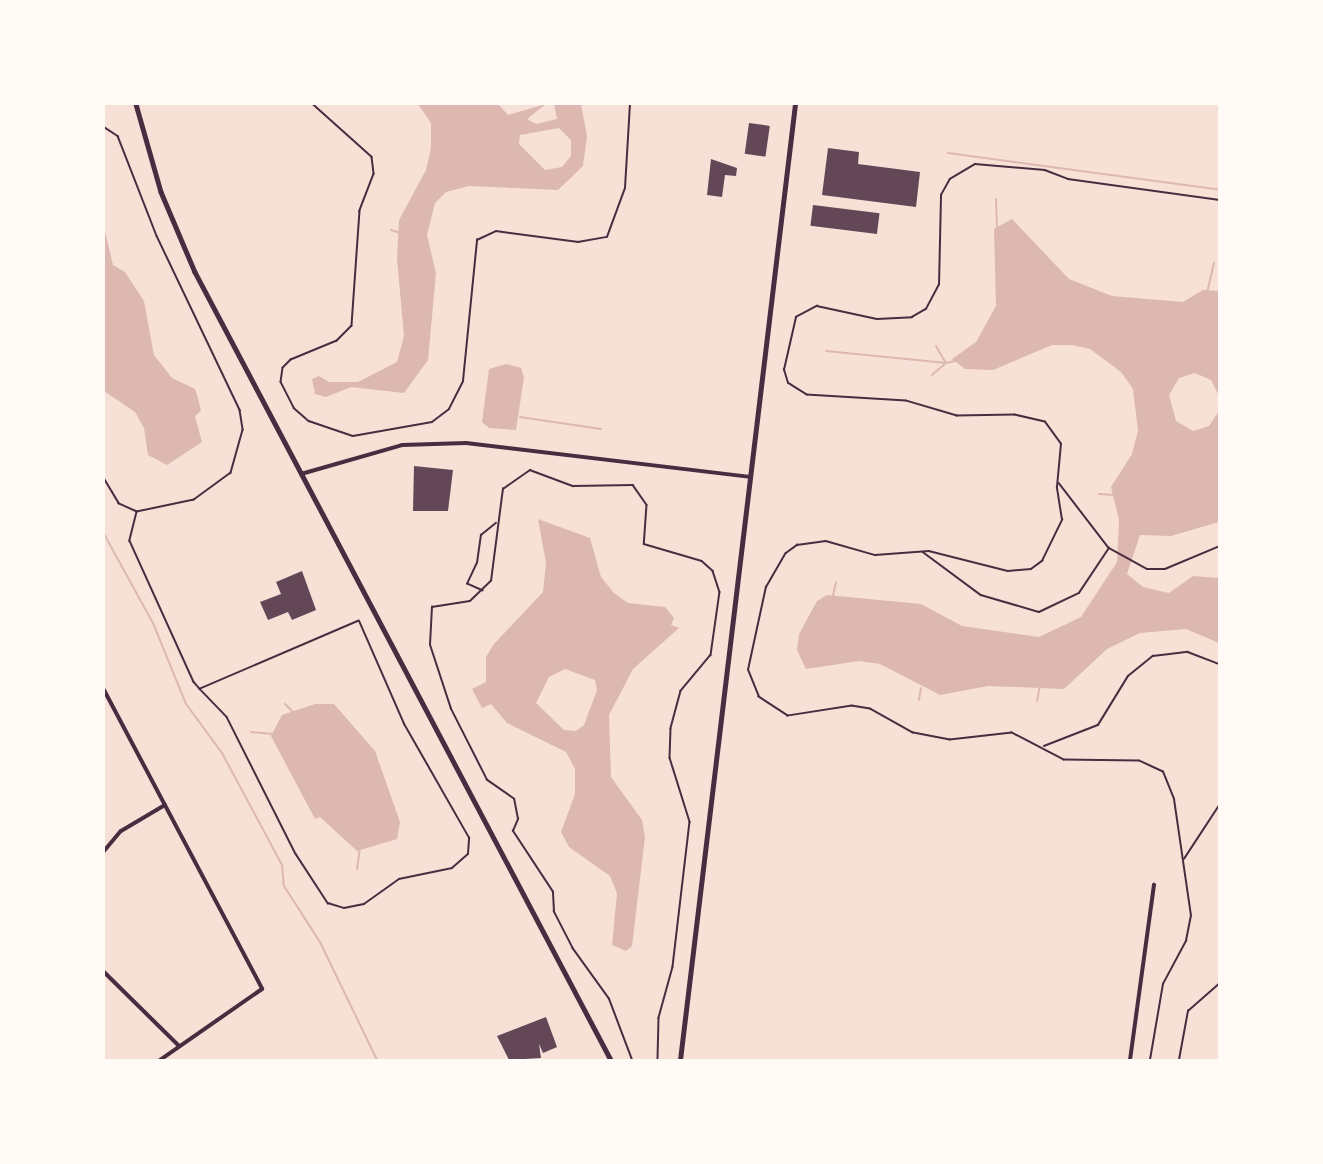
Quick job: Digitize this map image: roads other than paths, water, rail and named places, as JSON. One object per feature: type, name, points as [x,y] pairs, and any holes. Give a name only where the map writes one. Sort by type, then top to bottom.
[{"type":"street","points":[[136,104],[184,249],[611,1060]]},
{"type":"street","points":[[680,1060],[795,104]]},
{"type":"street","points":[[301,474],[402,445],[466,443],[750,477]]},
{"type":"street","points":[[104,690],[105,698],[165,805],[262,989],[178,1045],[160,1060]]},
{"type":"street","points":[[104,851],[127,826],[165,805]]},
{"type":"street","points":[[1130,1060],[1154,885]]},
{"type":"street","points":[[104,972],[178,1045]]},
{"type":"waterway","points":[[948,153],[1220,190]]},
{"type":"waterway","points":[[996,199],[997,229]]},
{"type":"waterway","points":[[391,230],[400,233]]},
{"type":"waterway","points":[[1207,293],[1214,263]]},
{"type":"waterway","points":[[936,346],[946,363],[955,361]]},
{"type":"waterway","points":[[826,351],[946,363]]},
{"type":"waterway","points":[[932,375],[946,363]]},
{"type":"waterway","points":[[520,417],[601,429]]},
{"type":"waterway","points":[[1099,494],[1114,495]]},
{"type":"waterway","points":[[104,534],[153,623],[186,704],[222,753],[282,865],[284,886],[320,942],[377,1060]]},
{"type":"waterway","points":[[833,596],[836,582]]},
{"type":"waterway","points":[[1037,701],[1040,686]]},
{"type":"waterway","points":[[919,700],[921,688]]},
{"type":"waterway","points":[[285,704],[294,713]]},
{"type":"waterway","points":[[251,732],[274,734]]},
{"type":"waterway","points":[[357,869],[360,848]]}]
